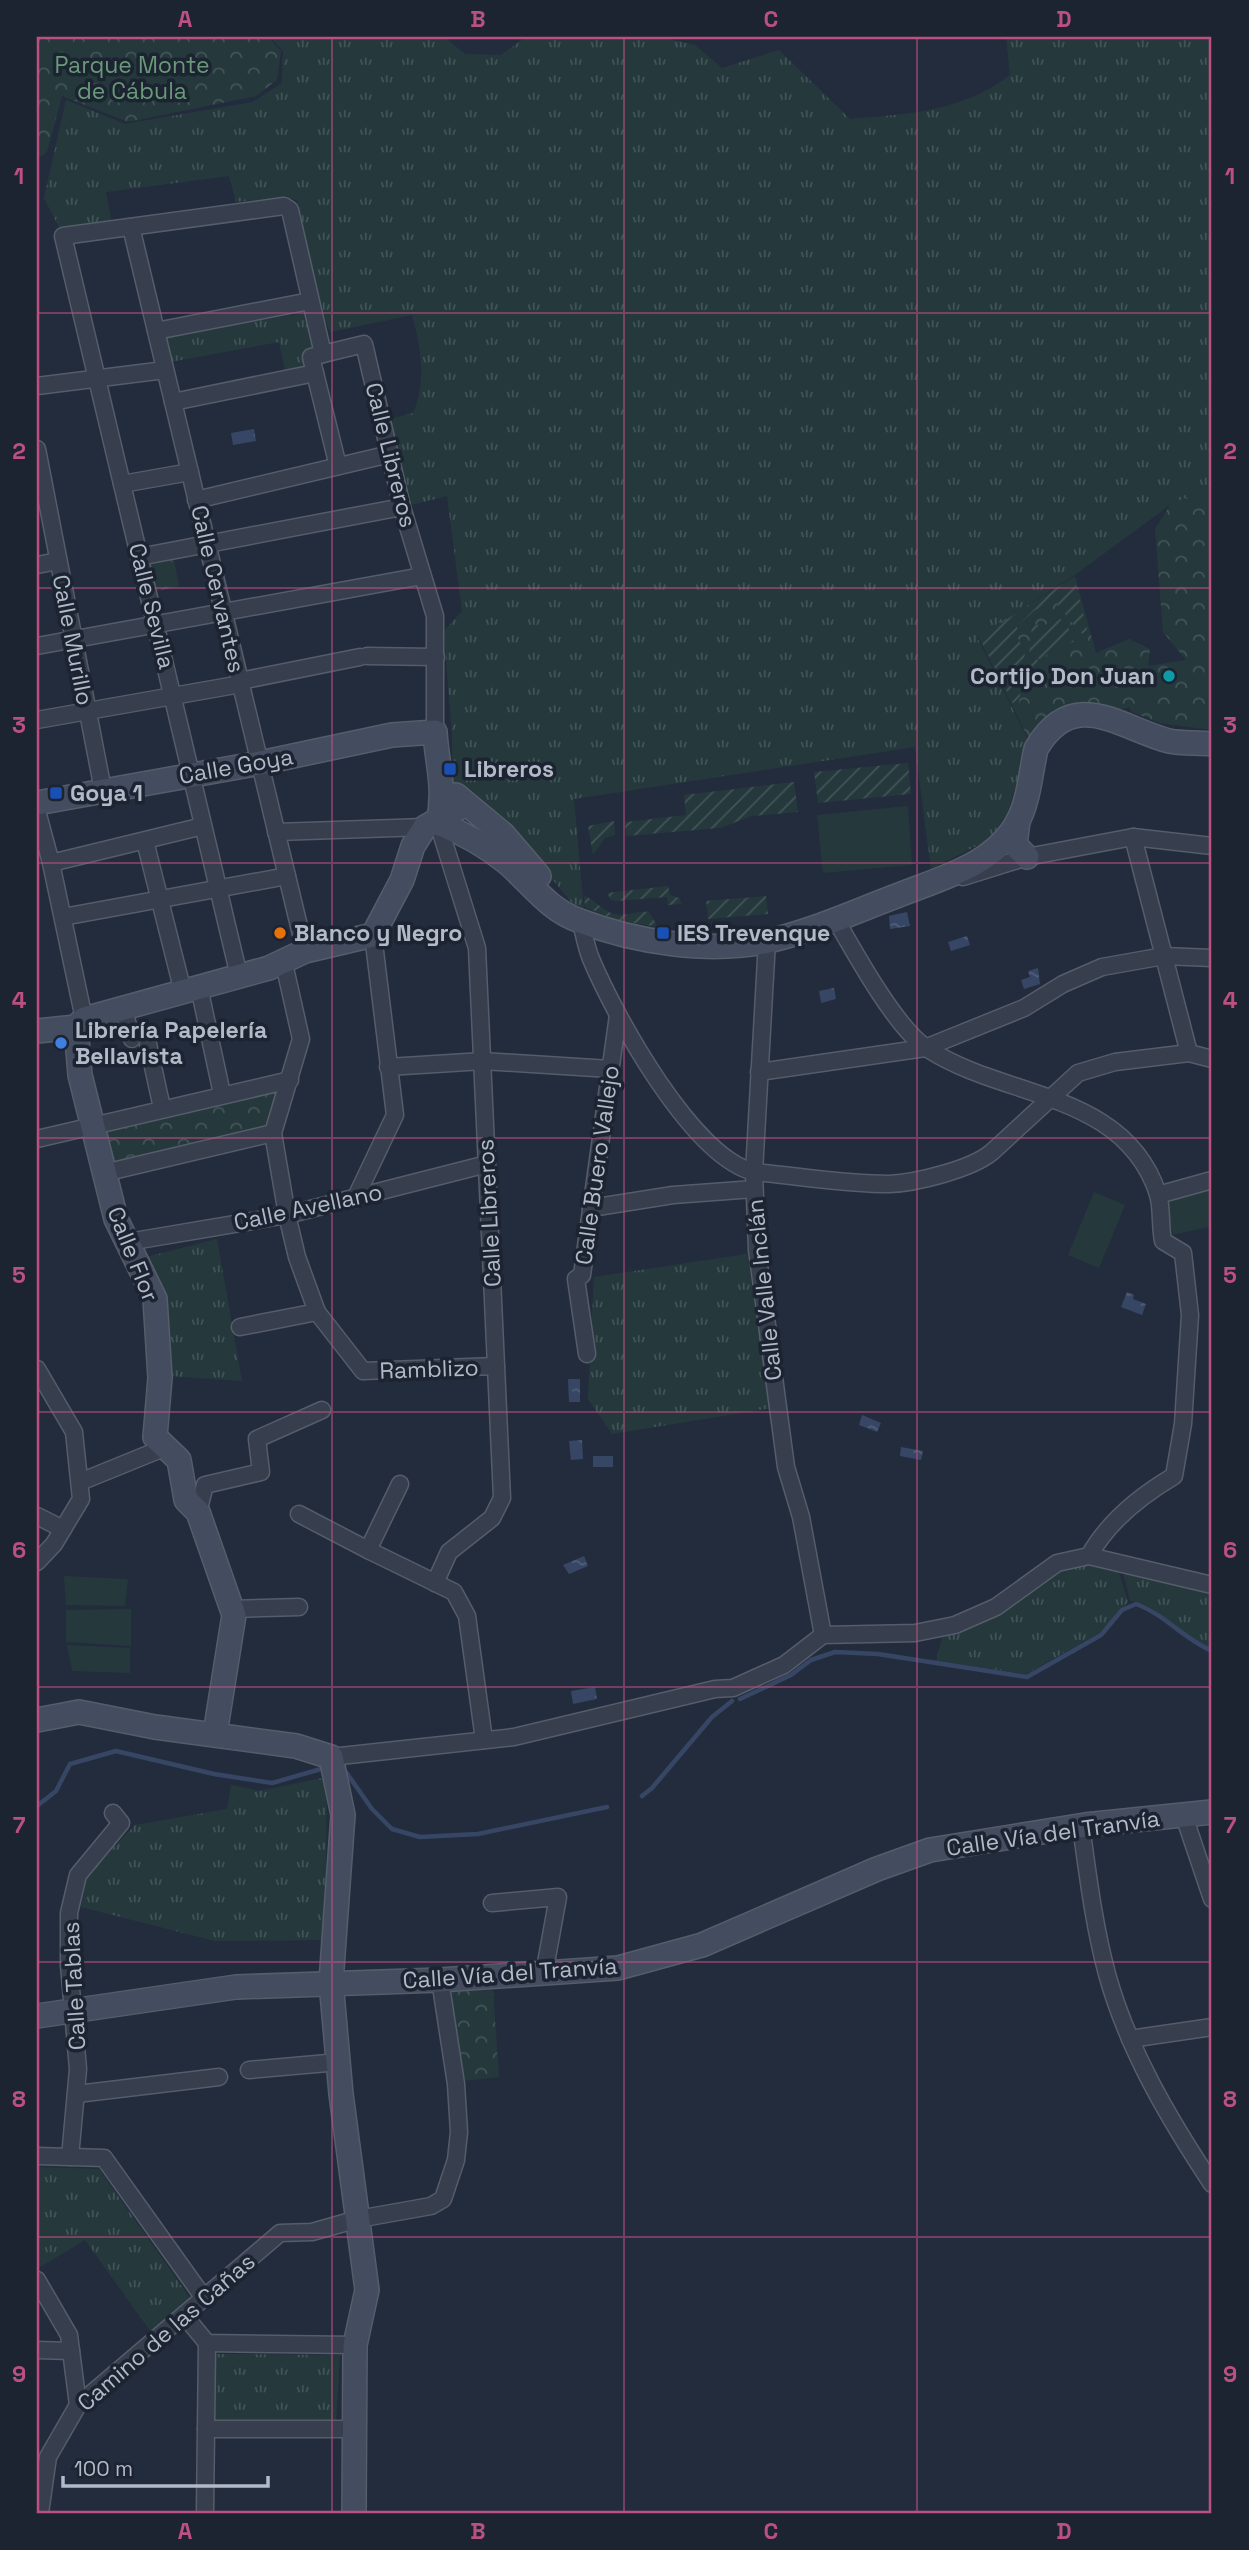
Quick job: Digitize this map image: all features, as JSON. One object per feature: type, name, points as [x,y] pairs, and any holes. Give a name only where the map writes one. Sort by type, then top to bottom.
[{"type":"street","points":[[131,227],[284,206],[290,210],[323,354],[311,357],[338,466]]},
{"type":"street","name":"Calle Sevilla","points":[[131,227],[63,236],[139,557],[158,625],[239,976]]},
{"type":"street","name":"Calle Cervantes","points":[[131,227],[287,876],[301,1039],[273,1133]]},
{"type":"street","points":[[156,331],[310,301]]},
{"type":"street","name":"Calle Libreros","points":[[323,354],[364,344],[402,507],[435,616],[435,732],[439,768],[431,825],[477,948],[502,1498],[492,1518],[449,1552],[435,1583]]},
{"type":"street","points":[[37,386],[165,370]]},
{"type":"street","points":[[173,402],[315,373]]},
{"type":"street","name":"Calle Murillo","points":[[37,449],[103,789]]},
{"type":"street","points":[[196,500],[390,454]]},
{"type":"street","points":[[122,484],[190,472]]},
{"type":"street","points":[[139,557],[402,507]]},
{"type":"street","points":[[37,565],[58,561]]},
{"type":"street","points":[[37,646],[422,576]]},
{"type":"street","points":[[37,720],[174,697],[363,657],[436,657]]},
{"type":"street","points":[[1027,858],[1015,845],[1018,821],[1036,748],[1050,730],[1068,719],[1101,715],[1168,741],[1212,744]]},
{"type":"street","name":"Calle Goya","points":[[37,803],[103,789],[260,764],[392,736],[435,732]]},
{"type":"street","points":[[439,768],[466,804],[503,834],[581,922],[589,956],[618,1015],[672,1100],[714,1148],[737,1168],[754,1172],[891,1184],[966,1168],[979,1163],[1078,1073],[1115,1062],[1189,1053],[1212,1059]]},
{"type":"street","points":[[355,1199],[395,1115],[387,1067],[373,935],[402,880],[413,846],[431,825],[466,804]]},
{"type":"street","points":[[37,811],[63,917],[80,1023]]},
{"type":"street","points":[[934,884],[982,857],[1018,821]]},
{"type":"street","points":[[276,832],[431,825],[468,835],[507,863],[558,912],[581,922],[665,942],[713,945],[767,941],[836,920],[934,884],[1027,858],[1133,836],[1212,846]]},
{"type":"street","points":[[51,863],[203,827]]},
{"type":"street","points":[[1133,836],[1189,1053]]},
{"type":"street","points":[[145,841],[159,899],[191,989],[222,1094]]},
{"type":"street","points":[[63,917],[287,876]]},
{"type":"street","points":[[836,920],[868,975],[925,1048],[948,1060],[1051,1099],[1113,1127],[1139,1155],[1158,1195],[1163,1241],[1183,1253],[1190,1302],[1184,1424],[1174,1476],[1154,1488],[1102,1532],[1089,1556]]},
{"type":"street","points":[[37,1031],[80,1023],[123,1008],[269,968],[294,955],[373,935]]},
{"type":"street","name":"Calle Valle Inclán","points":[[767,941],[754,1172],[757,1250],[784,1453],[801,1517],[823,1635]]},
{"type":"street","points":[[759,1072],[925,1048],[1024,1008],[1063,984],[1102,967],[1164,956],[1212,958]]},
{"type":"street","points":[[123,1008],[132,1039]]},
{"type":"street","name":"Calle Buero Vallejo","points":[[587,1354],[576,1279],[582,1275],[618,1015]]},
{"type":"street","name":"Calle Flor","points":[[80,1023],[79,1075],[116,1219],[155,1299],[160,1378],[155,1437],[179,1460],[186,1500],[198,1512],[234,1615],[215,1734]]},
{"type":"street","points":[[149,1044],[162,1108]]},
{"type":"street","points":[[387,1067],[482,1060],[610,1069]]},
{"type":"street","points":[[37,1139],[290,1080]]},
{"type":"street","points":[[104,1173],[273,1133],[297,1258],[317,1312],[240,1327]]},
{"type":"street","name":"Calle Avellano","points":[[128,1242],[287,1214],[487,1164]]},
{"type":"street","points":[[1158,1195],[1212,1180]]},
{"type":"street","points":[[591,1208],[673,1195],[754,1189]]},
{"type":"street","name":"Ramblizo","points":[[317,1312],[363,1371],[496,1366]]},
{"type":"street","points":[[37,1369],[74,1432],[81,1499],[63,1530],[37,1562]]},
{"type":"street","points":[[198,1512],[205,1485],[261,1472],[257,1439],[322,1410]]},
{"type":"street","points":[[80,1482],[166,1447]]},
{"type":"street","points":[[368,1550],[400,1484]]},
{"type":"street","points":[[299,1514],[454,1592],[467,1616],[484,1740]]},
{"type":"street","points":[[37,1516],[63,1530]]},
{"type":"street","points":[[37,1720],[79,1712],[296,1746],[331,1757],[514,1737],[715,1689],[733,1688],[784,1665],[823,1635],[915,1633],[956,1625],[996,1607],[1057,1563],[1089,1556],[1212,1585]]},
{"type":"street","points":[[232,1609],[299,1607]]},
{"type":"street","points":[[331,1757],[343,1815],[331,1982],[367,2290],[355,2345],[354,2513]]},
{"type":"street","name":"Calle Vía del Tranvía","points":[[37,2016],[236,1987],[440,1980],[618,1968],[702,1945],[877,1869],[930,1850],[1085,1826],[1212,1812]]},
{"type":"street","name":"Calle Tablas","points":[[70,2157],[77,2094],[74,2009],[69,1965],[69,1913],[78,1875],[121,1823],[113,1813]]},
{"type":"street","points":[[1184,1816],[1212,1899]]},
{"type":"street","points":[[1085,1826],[1115,1973],[1134,2038],[1172,2124],[1212,2184]]},
{"type":"street","points":[[492,1903],[558,1896],[544,1974]]},
{"type":"street","name":"Camino de las Cañas","points":[[40,2513],[42,2456],[78,2405],[280,2233],[312,2232],[358,2219],[431,2206],[443,2199],[456,2160],[459,2132],[456,2084],[440,1980]]},
{"type":"street","points":[[1134,2038],[1212,2027]]},
{"type":"street","points":[[1134,2038],[1180,2123],[1212,2171]]},
{"type":"street","points":[[249,2070],[339,2062]]},
{"type":"street","points":[[77,2094],[219,2077]]},
{"type":"street","points":[[37,2156],[104,2158],[204,2298]]},
{"type":"street","points":[[37,2280],[69,2335],[78,2405]]},
{"type":"street","points":[[184,2315],[206,2343],[205,2513]]},
{"type":"street","points":[[206,2343],[355,2345]]},
{"type":"street","points":[[37,2350],[71,2351]]},
{"type":"street","points":[[206,2428],[354,2429]]},
{"type":"green space","name":"Parque Monte de Cábula","points":[[37,37],[268,37],[281,51],[277,80],[256,96],[128,122],[62,96],[47,152],[37,159]]},
{"type":"green space","points":[[270,37],[444,37],[465,54],[501,55],[526,37],[659,37],[695,45],[722,68],[779,50],[850,119],[913,113],[973,97],[1010,75],[1006,37],[1212,37],[1212,485],[1170,505],[1076,574],[977,637],[1029,742],[1007,814],[990,839],[931,869],[915,747],[574,799],[584,911],[572,903],[514,833],[452,782],[452,736],[444,631],[462,611],[447,496],[411,505],[390,419],[413,413],[420,389],[420,352],[412,315],[330,332],[320,309],[297,200],[280,197],[236,202],[229,176],[106,192],[112,224],[61,231],[44,198],[66,100],[125,124],[253,102],[282,83],[283,51]]},
{"type":"green space","points":[[304,313],[313,347],[307,355],[307,370],[286,375],[279,342],[170,362],[164,336]]},
{"type":"green space","points":[[1212,485],[1212,730],[1160,723],[1132,712],[1129,707],[1118,709],[1085,704],[1073,706],[1060,714],[1030,742],[978,636],[1075,576],[1096,653],[1129,639],[1150,649],[1148,666],[1186,660],[1163,632],[1155,529],[1170,505]]},
{"type":"green space","points":[[174,560],[179,586],[152,592],[146,566]]},
{"type":"green space","points":[[1074,577],[1089,637],[1078,631],[1055,601],[1035,610],[1017,626],[1018,638],[1025,652],[1018,713],[979,637]]},
{"type":"green space","points":[[1060,619],[1067,624],[1074,642],[1055,646],[1042,660],[1037,658],[1040,667],[1036,671],[1041,678],[1037,682],[1039,686],[1025,694],[1032,626],[1036,624],[1044,628],[1049,620]]},
{"type":"green space","points":[[908,763],[911,794],[818,803],[814,772]]},
{"type":"green space","points":[[794,782],[798,812],[752,816],[720,828],[626,836],[625,822],[686,815],[684,795]]},
{"type":"green space","points":[[908,806],[912,865],[823,873],[817,815]]},
{"type":"green space","points":[[614,821],[615,835],[605,838],[593,855],[588,826]]},
{"type":"green space","points":[[668,886],[670,895],[679,898],[682,904],[668,905],[667,897],[617,901],[611,900],[607,893]]},
{"type":"green space","points":[[584,896],[614,914],[649,912],[658,927],[616,920],[585,907]]},
{"type":"green space","points":[[766,896],[768,914],[708,919],[706,901]]},
{"type":"green space","points":[[278,1092],[266,1129],[105,1164],[98,1131]]},
{"type":"green space","points":[[1212,1187],[1212,1226],[1173,1235],[1163,1200]]},
{"type":"green space","points":[[1094,1192],[1125,1205],[1099,1268],[1068,1255]]},
{"type":"green space","points":[[217,1239],[242,1381],[169,1376],[142,1258]]},
{"type":"green space","points":[[747,1254],[772,1408],[612,1434],[588,1399],[594,1277]]},
{"type":"green space","points":[[1070,1564],[1076,1568],[1087,1565],[1118,1570],[1128,1602],[1099,1633],[1026,1674],[936,1661],[943,1635],[977,1624],[1025,1597]]},
{"type":"green space","points":[[1122,1568],[1212,1592],[1212,1649],[1149,1607],[1130,1601]]},
{"type":"green space","points":[[64,1576],[128,1579],[125,1606],[66,1605]]},
{"type":"green space","points":[[131,1609],[131,1646],[66,1642],[66,1610]]},
{"type":"green space","points":[[67,1645],[130,1648],[130,1673],[72,1671]]},
{"type":"green space","points":[[327,1777],[325,1940],[215,1941],[81,1907],[88,1873],[135,1825],[227,1809],[231,1785],[259,1791]]},
{"type":"green space","points":[[493,1990],[499,2077],[462,2081],[449,1992]]},
{"type":"green space","points":[[37,2167],[99,2169],[190,2298],[151,2332],[85,2240],[40,2267],[37,2263]]},
{"type":"green space","points":[[213,2354],[340,2355],[336,2420],[215,2423]]},
{"type":"water","points":[[254,429],[256,441],[233,445],[231,433]]},
{"type":"water","points":[[907,912],[910,926],[890,929],[889,916]]},
{"type":"water","points":[[967,936],[970,945],[951,951],[948,942]]},
{"type":"water","points":[[1038,968],[1040,984],[1024,989],[1021,980],[1030,977],[1028,971]]},
{"type":"water","points":[[834,988],[836,999],[821,1003],[819,991]]},
{"type":"water","points":[[1127,1292],[1134,1295],[1133,1299],[1146,1304],[1142,1315],[1121,1307]]},
{"type":"water","points":[[568,1379],[580,1379],[580,1402],[569,1402]]},
{"type":"water","points":[[862,1415],[881,1423],[877,1432],[859,1425]]},
{"type":"water","points":[[582,1440],[583,1459],[571,1460],[569,1441]]},
{"type":"water","points":[[901,1447],[923,1451],[921,1460],[900,1456]]},
{"type":"water","points":[[593,1456],[613,1456],[613,1467],[593,1467]]},
{"type":"water","points":[[584,1556],[588,1566],[569,1574],[563,1565]]},
{"type":"water","points":[[595,1687],[597,1699],[573,1704],[571,1691]]},
{"type":"waterway","points":[[740,1699],[791,1675],[811,1660],[835,1652],[878,1654],[1027,1677],[1101,1635],[1122,1610],[1136,1604],[1212,1651]]},
{"type":"waterway","points":[[642,1796],[652,1788],[712,1717],[732,1701]]},
{"type":"waterway","points":[[37,1806],[56,1791],[70,1764],[116,1751],[214,1774],[272,1783],[321,1769]]},
{"type":"waterway","points":[[346,1772],[372,1809],[392,1829],[420,1837],[478,1834],[607,1807]]},
{"type":"place","name":"Cortijo Don Juan","points":[[1169,676]]},
{"type":"place","name":"Libreros","points":[[450,769]]},
{"type":"place","name":"Goya 1","points":[[56,793]]},
{"type":"place","name":"Blanco y Negro","points":[[280,933]]},
{"type":"place","name":"IES Trevenque","points":[[663,933]]},
{"type":"place","name":"Librería Papelería Bellavista","points":[[61,1043]]}]
